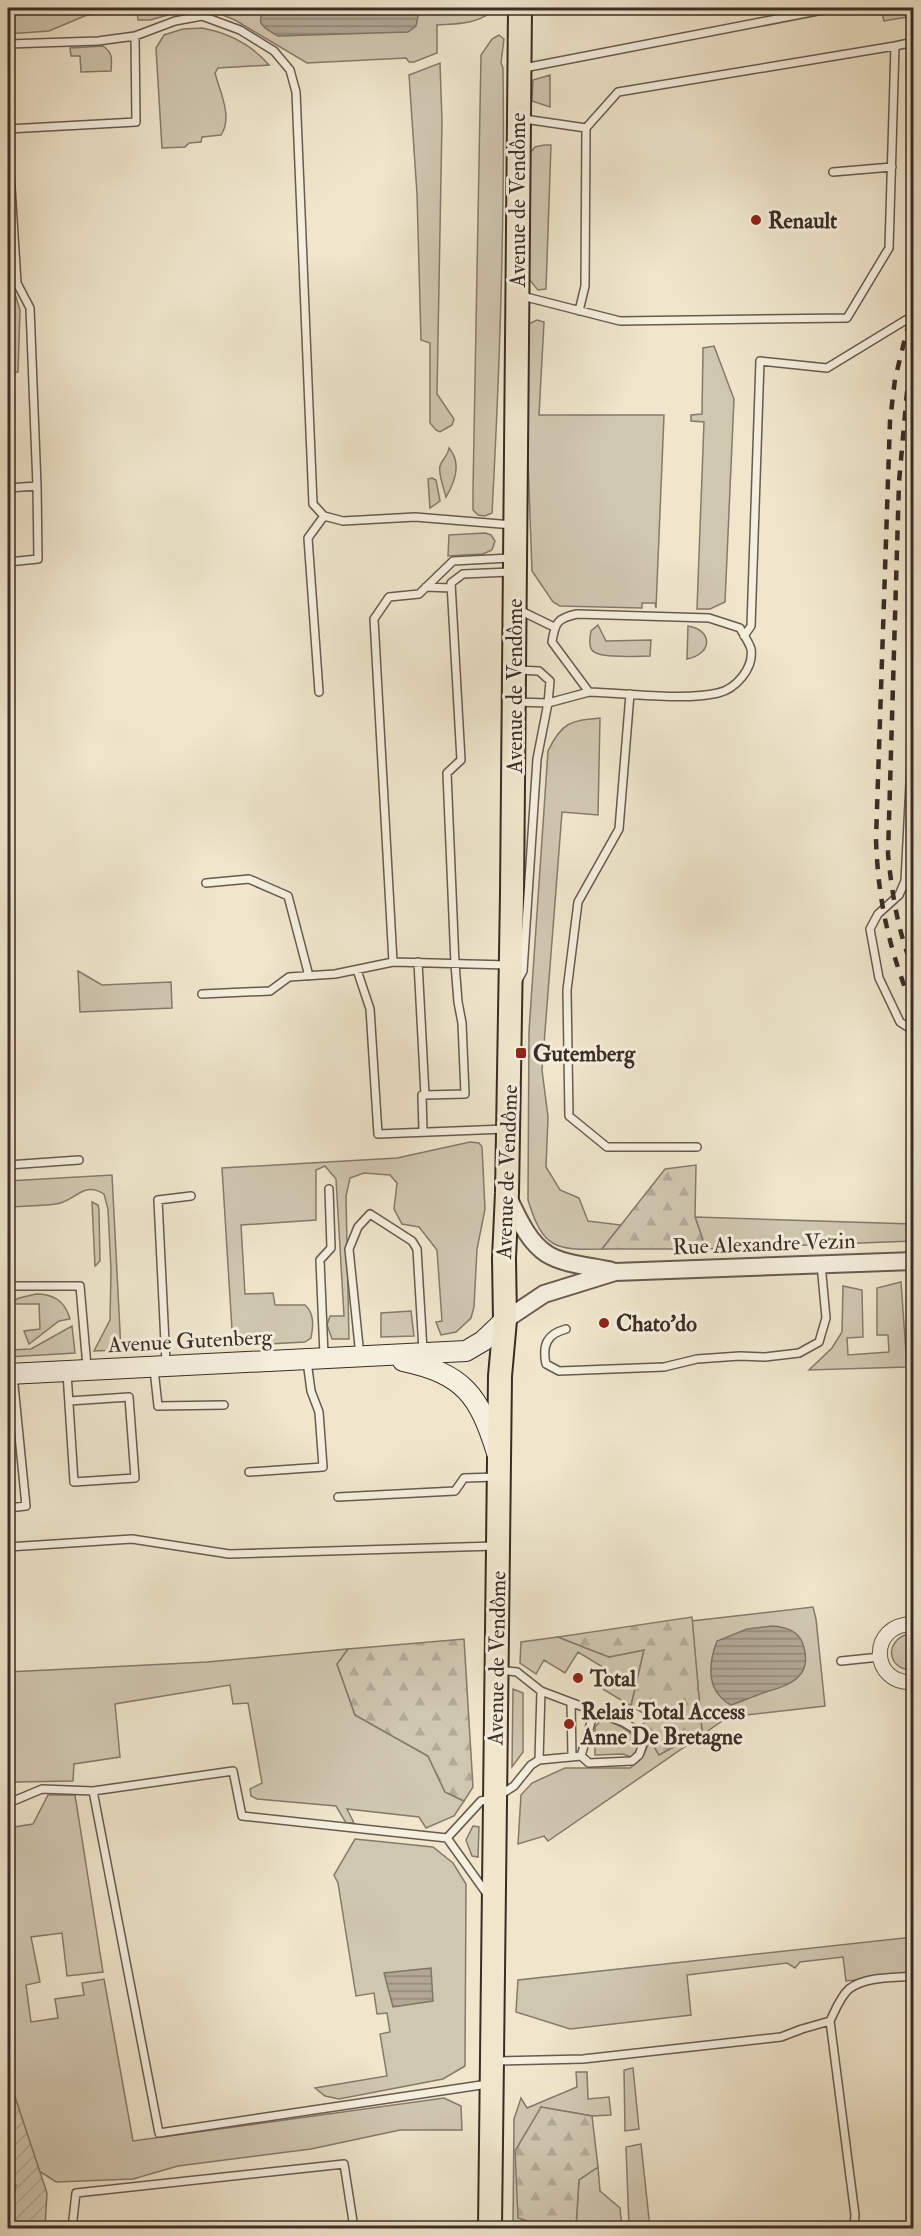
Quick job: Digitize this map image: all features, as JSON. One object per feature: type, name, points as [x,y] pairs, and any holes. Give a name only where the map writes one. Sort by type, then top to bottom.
[{"type":"main road","name":"Avenue de Vendôme","points":[[490,2229],[497,1546],[500,1376],[505,1320],[503,1271],[507,1193],[511,965],[517,118],[520,8]]},
{"type":"main road","name":"Avenue Gutenberg","points":[[10,1374],[466,1350],[483,1341],[505,1320]]},
{"type":"main road","name":"Avenue Gutenberg","points":[[367,1355],[429,1366],[453,1377],[471,1394],[485,1418],[497,1452],[499,1476]]},
{"type":"street","name":"Rue Alexandre Vezin","points":[[507,1193],[526,1232],[545,1253],[615,1272]]},
{"type":"street","name":"Rue Alexandre Vezin","points":[[505,1320],[544,1294],[615,1272],[914,1262]]},
{"type":"street","points":[[914,1624],[896,1627],[889,1632],[883,1639],[880,1657],[882,1666],[889,1675],[897,1680],[914,1682]]},
{"type":"lane","points":[[518,69],[833,8]]},
{"type":"lane","points":[[8,44],[98,41],[135,36],[175,21],[202,16],[240,30],[274,51],[290,70],[296,92],[313,504],[324,516],[343,521],[415,517],[515,525]]},
{"type":"lane","points":[[8,129],[136,122],[135,36]]},
{"type":"lane","points":[[579,311],[585,286],[586,128],[618,92],[914,42]]},
{"type":"lane","points":[[516,294],[620,321],[847,318],[889,248],[895,46]]},
{"type":"lane","points":[[517,118],[586,128]]},
{"type":"lane","points":[[8,140],[16,283],[30,308],[38,559],[8,562]]},
{"type":"lane","points":[[833,172],[892,167]]},
{"type":"lane","points":[[744,636],[751,626],[760,361],[827,368],[914,315]]},
{"type":"lane","points":[[8,488],[37,486]]},
{"type":"lane","points":[[319,692],[309,538],[324,516]]},
{"type":"lane","points":[[393,962],[374,619],[389,597],[419,594],[453,561],[515,565]]},
{"type":"lane","points":[[423,1132],[422,1095],[465,1094],[462,1023],[458,1002],[447,773],[461,760],[451,583],[463,574],[515,565]]},
{"type":"lane","points":[[426,587],[451,588]]},
{"type":"lane","points":[[514,608],[554,627]]},
{"type":"lane","points":[[513,702],[548,703],[589,692],[689,696],[720,693],[739,681],[749,665],[751,648],[740,628],[709,618],[577,614],[563,617],[554,627],[552,642],[589,692]]},
{"type":"lane","points":[[510,994],[523,971],[537,759],[550,681],[539,671],[514,670]]},
{"type":"lane","points":[[630,694],[619,829],[578,902],[567,990],[569,1116],[607,1147],[697,1148]]},
{"type":"lane","points":[[914,706],[905,881],[899,895],[878,914],[870,929],[879,978],[900,1022],[914,1031]]},
{"type":"lane","points":[[206,883],[249,879],[288,896],[309,976]]},
{"type":"lane","points":[[202,994],[270,991],[289,977],[335,975],[393,962],[511,965]]},
{"type":"lane","points":[[418,962],[425,1095]]},
{"type":"lane","points":[[357,970],[370,1009],[378,1134],[508,1129]]},
{"type":"lane","points":[[8,1165],[79,1160]]},
{"type":"lane","points":[[249,1472],[323,1467],[319,1412],[311,1391],[320,1260],[331,1248],[329,1189]]},
{"type":"lane","points":[[191,1196],[158,1200],[160,1366],[158,1407],[224,1405]]},
{"type":"lane","points":[[367,1355],[348,1249],[358,1227],[370,1214],[412,1241],[417,1249],[424,1353]]},
{"type":"lane","points":[[566,1329],[555,1332],[546,1341],[544,1354],[546,1364],[559,1371],[664,1367],[697,1359],[765,1357],[799,1353],[819,1342],[826,1318],[821,1264]]},
{"type":"lane","points":[[8,1286],[80,1286],[87,1370]]},
{"type":"lane","points":[[66,1371],[74,1482],[135,1478],[129,1397],[69,1401]]},
{"type":"lane","points":[[8,1508],[26,1506],[10,1374]]},
{"type":"lane","points":[[338,1497],[455,1491],[464,1478],[499,1476]]},
{"type":"lane","points":[[8,1546],[132,1539],[229,1554],[497,1546]]},
{"type":"lane","points":[[841,1661],[880,1657]]},
{"type":"lane","points":[[447,1838],[481,1801],[495,1798],[514,1786],[531,1765],[539,1760],[581,1756],[589,1763],[632,1761],[639,1755],[642,1747],[643,1739],[638,1731],[623,1722],[541,1691],[517,1672],[497,1669]]},
{"type":"lane","points":[[539,1760],[541,1691]]},
{"type":"lane","points":[[571,1703],[572,1757]]},
{"type":"lane","points":[[581,1756],[594,1712]]},
{"type":"lane","points":[[11,1802],[42,1789],[93,1791],[233,1771],[242,1816],[447,1838],[494,1903]]},
{"type":"lane","points":[[93,1791],[159,2133],[491,2072],[584,2059],[782,2037],[830,2021]]},
{"type":"lane","points":[[854,2229],[855,2215],[830,2021],[849,1989],[867,1981],[914,1976]]},
{"type":"lane","points":[[72,2229],[76,2193],[344,2164],[354,2229]]},
{"type":"green space","points":[[70,8],[193,8],[150,20],[138,20],[137,10],[87,15],[49,31],[8,34],[8,11]]},
{"type":"green space","points":[[205,8],[496,8],[476,20],[437,25],[437,53],[414,62],[409,62],[406,58],[307,63],[235,20]]},
{"type":"green space","points":[[913,8],[913,16],[884,21],[881,10]]},
{"type":"green space","points":[[202,28],[239,41],[255,51],[269,65],[218,68],[215,73],[226,112],[221,135],[202,137],[201,142],[189,143],[185,147],[162,148],[156,48],[164,35],[183,29]]},
{"type":"green space","points":[[499,35],[504,39],[501,63],[503,68],[503,179],[501,290],[492,513],[485,516],[478,515],[473,510],[481,55],[492,39]]},
{"type":"green space","points":[[103,46],[109,51],[111,57],[111,71],[81,72],[80,56],[71,56],[70,48]]},
{"type":"green space","points":[[440,63],[442,121],[437,394],[454,419],[452,425],[440,432],[430,423],[430,343],[421,340],[417,194],[409,75]]},
{"type":"green space","points":[[550,75],[550,107],[532,101],[533,80]]},
{"type":"green space","points":[[551,145],[546,289],[538,290],[528,278],[530,153],[535,147]]},
{"type":"green space","points":[[8,289],[15,294],[20,310],[18,372],[8,372]]},
{"type":"green space","points":[[537,320],[544,322],[539,415],[664,415],[656,608],[655,603],[642,603],[642,608],[560,606],[553,602],[532,571],[526,406],[526,325]]},
{"type":"green space","points":[[714,346],[734,399],[725,602],[710,609],[697,609],[704,422],[691,421],[691,415],[702,414],[703,348]]},
{"type":"green space","points":[[449,448],[455,460],[456,473],[446,497],[440,470]]},
{"type":"green space","points":[[428,479],[436,480],[440,501],[430,508]]},
{"type":"green space","points":[[485,533],[491,535],[495,541],[492,550],[483,554],[448,556],[449,535]]},
{"type":"green space","points":[[598,625],[606,641],[651,640],[650,656],[596,653],[591,648],[590,638],[591,631]]},
{"type":"green space","points":[[688,626],[702,632],[707,642],[702,652],[687,659]]},
{"type":"green space","points":[[600,718],[598,815],[562,812],[542,1070],[548,1117],[546,1167],[560,1190],[579,1198],[588,1221],[621,1225],[602,1249],[573,1249],[553,1243],[546,1237],[539,1228],[528,1200],[529,1031],[548,751],[558,734],[568,725],[581,720]]},
{"type":"green space","points":[[78,971],[102,985],[171,982],[172,1008],[80,1012]]},
{"type":"green space","points":[[470,1142],[479,1143],[482,1147],[485,1209],[477,1249],[474,1307],[471,1318],[456,1332],[441,1335],[436,1322],[442,1321],[437,1250],[419,1227],[402,1224],[394,1209],[397,1183],[390,1175],[364,1173],[350,1178],[346,1196],[349,1339],[332,1339],[327,1325],[330,1316],[344,1316],[336,1179],[325,1166],[316,1170],[316,1220],[241,1225],[245,1294],[273,1293],[275,1305],[305,1305],[312,1316],[311,1338],[305,1342],[233,1346],[222,1168],[397,1158]]},
{"type":"green space","points":[[696,1165],[695,1217],[706,1249],[602,1249],[665,1169]]},
{"type":"green space","points":[[112,1175],[121,1350],[94,1351],[110,1320],[111,1270],[108,1209],[104,1194],[90,1189],[56,1204],[8,1207],[8,1181]]},
{"type":"green space","points":[[92,1202],[98,1205],[99,1210],[100,1261],[95,1266]]},
{"type":"green space","points":[[695,1217],[913,1224],[913,1241],[706,1249]]},
{"type":"green space","points":[[901,1282],[907,1367],[809,1370],[832,1348],[842,1332],[843,1286],[862,1290],[863,1337],[847,1338],[848,1355],[889,1352],[888,1335],[877,1335],[877,1288]]},
{"type":"green space","points":[[36,1294],[48,1295],[58,1300],[70,1319],[59,1321],[29,1344],[24,1331],[40,1329],[39,1304],[8,1304],[19,1298]]},
{"type":"green space","points":[[411,1311],[414,1336],[381,1337],[381,1313]]},
{"type":"green space","points":[[72,1326],[75,1353],[8,1357],[8,1350],[31,1349]]},
{"type":"green space","points":[[813,1607],[825,1706],[728,1717],[548,1841],[544,1836],[518,1844],[521,1795],[532,1783],[565,1768],[630,1768],[640,1760],[650,1740],[659,1755],[702,1731],[692,1621]]},
{"type":"green space","points":[[692,1617],[702,1731],[659,1755],[642,1726],[648,1716],[631,1706],[644,1650],[609,1657],[558,1637]]},
{"type":"green space","points":[[908,1634],[913,1635],[913,1670],[898,1666],[892,1655],[895,1643]]},
{"type":"green space","points":[[558,1637],[609,1657],[644,1650],[631,1706],[601,1688],[603,1684],[600,1681],[606,1669],[578,1652],[565,1673],[544,1660],[536,1674],[520,1663],[521,1642]]},
{"type":"green space","points":[[464,1639],[473,1787],[464,1801],[445,1792],[428,1756],[355,1715],[337,1664],[348,1649]]},
{"type":"green space","points":[[348,1649],[337,1664],[355,1715],[428,1756],[445,1792],[464,1801],[454,1816],[426,1828],[419,1817],[347,1809],[354,1823],[346,1823],[336,1806],[257,1799],[251,1796],[250,1789],[262,1783],[248,1703],[233,1704],[230,1685],[115,1704],[120,1757],[74,1764],[73,1781],[17,1782],[8,1785],[8,1672],[207,1662]]},
{"type":"green space","points":[[513,1689],[523,1693],[523,1752],[512,1767]]},
{"type":"green space","points":[[602,1719],[620,1726],[634,1737],[639,1748],[631,1757],[623,1754],[595,1755],[595,1727]]},
{"type":"green space","points":[[48,1795],[75,1795],[103,1972],[67,1976],[62,1933],[31,1937],[40,1982],[26,1985],[31,2022],[58,2018],[55,1999],[84,1995],[82,1983],[104,1979],[133,2141],[444,2098],[461,2106],[462,2130],[400,2130],[311,2149],[178,2166],[133,2179],[56,2182],[39,2171],[8,2076],[8,1828],[33,1824]]},
{"type":"green space","points":[[473,1826],[479,1827],[478,1857],[472,1856],[466,1840]]},
{"type":"green space","points":[[355,1839],[433,1847],[453,1863],[466,1884],[465,2066],[443,2079],[339,2099],[325,2096],[315,2088],[387,2076],[380,2034],[390,2032],[387,2013],[377,2014],[374,1993],[356,1996],[338,1883],[334,1875]]},
{"type":"green space","points":[[913,1937],[913,1974],[846,1981],[843,1957],[800,1962],[795,1968],[787,1963],[687,1975],[691,2015],[570,2029],[516,2012],[518,1980]]},
{"type":"green space","points":[[633,2068],[639,2129],[625,2131],[624,2070]]},
{"type":"green space","points":[[576,2072],[587,2072],[588,2099],[609,2097],[611,2115],[592,2116],[541,2107],[518,2217],[550,2228],[513,2228],[514,2119],[521,2098],[527,2108],[577,2087]]},
{"type":"green space","points":[[8,2076],[47,2193],[45,2228],[8,2228],[8,2208],[11,2208],[16,2185],[8,2183]]},
{"type":"green space","points":[[541,2107],[592,2116],[598,2167],[579,2180],[576,2228],[550,2228],[518,2218],[515,2151]]},
{"type":"green space","points":[[641,2144],[650,2228],[629,2228],[626,2147]]},
{"type":"green space","points":[[598,2167],[600,2191],[620,2208],[622,2228],[576,2228],[579,2180]]},
{"type":"shaded area","points":[[268,8],[415,8],[418,16],[416,26],[408,32],[278,36],[264,27],[260,21]]},
{"type":"shaded area","points":[[772,1626],[790,1630],[801,1639],[806,1656],[802,1672],[782,1687],[731,1705],[717,1692],[711,1677],[712,1659],[717,1641],[747,1629]]},
{"type":"shaded area","points":[[431,1968],[433,2001],[393,2007],[384,1973]]},
{"type":"railway","points":[[914,302],[895,379],[890,421],[876,839],[879,885],[887,927],[898,968],[914,1011]]},
{"type":"railway","points":[[914,372],[907,392],[899,482],[888,854],[896,913],[914,971]]},
{"type":"place","name":"Renault","points":[[756,220]]},
{"type":"place","name":"Gutemberg","points":[[521,1053]]},
{"type":"place","name":"Chato'do","points":[[604,1323]]},
{"type":"place","name":"Total","points":[[578,1678]]},
{"type":"place","name":"Relais Total Access Anne De Bretagne","points":[[569,1724]]}]
